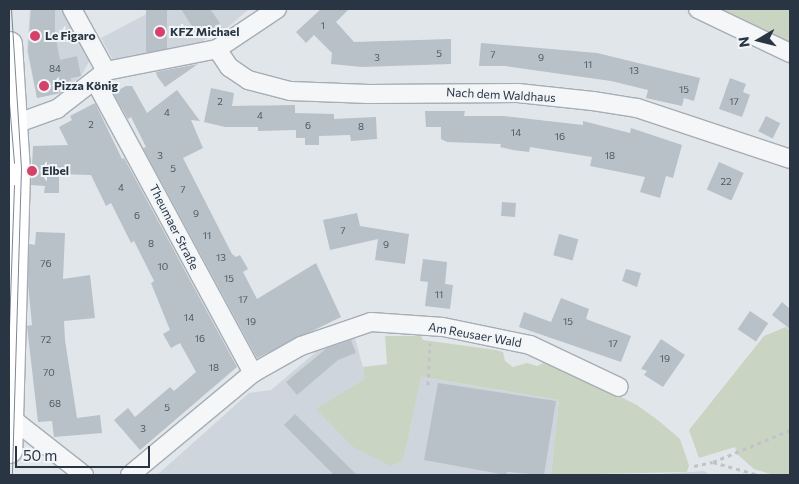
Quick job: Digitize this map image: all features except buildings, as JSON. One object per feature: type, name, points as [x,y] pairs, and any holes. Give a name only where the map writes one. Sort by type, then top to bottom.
[{"type":"street","name":"Theumaer Straße","points":[[72,9],[100,76],[253,373]]},
{"type":"street","points":[[15,124],[57,109],[100,76],[217,49],[277,9]]},
{"type":"street","points":[[698,9],[790,53]]},
{"type":"street","points":[[9,44],[15,124],[9,450]]},
{"type":"street","name":"Nach dem Waldhaus","points":[[217,49],[229,67],[248,80],[290,91],[369,94],[499,92],[593,100],[637,108],[790,159]]},
{"type":"street","name":"Am Reusaer Wald","points":[[130,475],[253,373],[302,346],[371,322],[431,326],[530,346],[619,387]]},
{"type":"street","points":[[10,407],[84,475]]},
{"type":"path","points":[[428,385],[431,326]]},
{"type":"path","points":[[694,466],[713,462],[790,430]]},
{"type":"path","points":[[713,462],[759,475]]},
{"type":"shaded area","points":[[30,9],[67,9],[90,60],[81,76],[61,93],[37,98],[27,51]]},
{"type":"shaded area","points":[[156,9],[249,9],[228,27],[197,44],[113,60],[101,38]]},
{"type":"shaded area","points":[[354,334],[366,379],[317,409],[403,459],[420,377],[559,400],[551,475],[157,475],[249,393],[271,390],[329,341]]},
{"type":"shaded area","points":[[704,471],[710,475],[647,475]]},
{"type":"green space","points":[[707,9],[790,9],[790,50]]},
{"type":"green space","points":[[786,327],[790,330],[790,475],[774,475],[754,469],[737,454],[735,447],[699,458],[689,430],[764,336]]},
{"type":"green space","points":[[385,336],[421,336],[423,340],[496,350],[503,352],[505,361],[513,367],[527,363],[537,366],[548,361],[637,405],[659,421],[680,439],[689,465],[687,472],[551,475],[559,400],[421,377],[403,460],[391,466],[353,447],[316,409],[365,379],[363,367],[387,364]]},
{"type":"tram line","points":[[11,9],[21,168],[12,475]]},
{"type":"tram line","points":[[9,103],[14,163]]},
{"type":"tram line","points":[[9,328],[14,185]]},
{"type":"place","name":"KFZ Michael","points":[[160,32]]},
{"type":"place","name":"Le Figaro","points":[[35,36]]},
{"type":"place","name":"Pizza König","points":[[44,86]]},
{"type":"place","name":"Elbel","points":[[32,171]]}]
